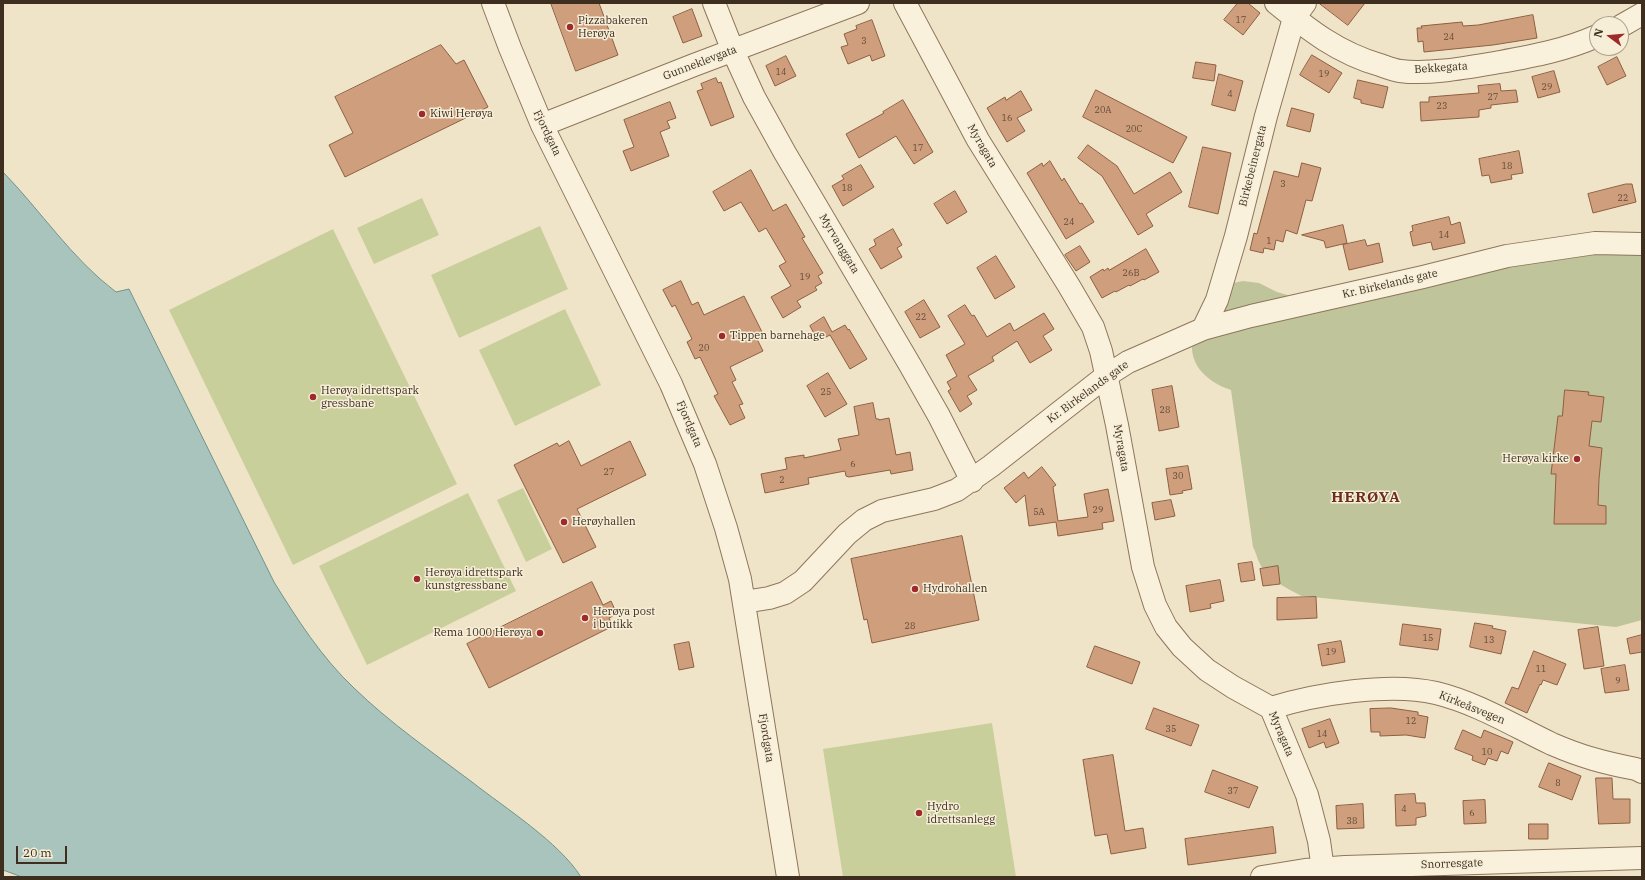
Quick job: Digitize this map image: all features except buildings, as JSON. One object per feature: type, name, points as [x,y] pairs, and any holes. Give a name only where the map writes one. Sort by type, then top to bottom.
[{"type":"street","name":"Fjordgata","points":[[493,3],[542,126],[640,319],[690,426],[705,464],[726,528],[740,579],[788,877]]},
{"type":"street","name":"Myrvanggata","points":[[714,3],[733,51],[754,97],[769,125],[921,384],[972,481]]},
{"type":"street","name":"Gunneklevgata","points":[[542,126],[858,3]]},
{"type":"street","name":"Myragata","points":[[906,3],[978,140],[1069,286],[1092,328],[1101,351],[1117,425],[1143,567],[1160,616],[1166,627],[1182,648],[1207,670],[1233,687],[1271,708],[1307,795],[1320,841],[1324,873]]},
{"type":"street","name":"Bekkegata","points":[[1276,3],[1299,10],[1308,29],[1336,47],[1365,60],[1400,71],[1435,71],[1486,64],[1541,54],[1577,45],[1589,40]]},
{"type":"street","name":"Birkebeinergata","points":[[1203,329],[1219,293],[1236,236],[1266,116],[1299,10]]},
{"type":"street","points":[[1629,21],[1642,14]]},
{"type":"street","name":"Kr. Birkelands gate","points":[[744,602],[769,598],[785,593],[803,581],[847,534],[864,520],[882,511],[946,496],[972,481],[1106,376],[1128,362],[1203,329],[1251,316],[1416,279],[1507,256],[1595,242],[1642,244]]},
{"type":"street","name":"Kirkeåsvegen","points":[[1271,708],[1296,700],[1359,691],[1393,689],[1417,690],[1435,693],[1468,704],[1553,744],[1591,759],[1636,769],[1642,772]]},
{"type":"street","name":"Snorresgate","points":[[1262,877],[1642,858]]},
{"type":"green space","points":[[422,198],[439,235],[374,264],[357,228]]},
{"type":"green space","points":[[540,226],[568,289],[459,338],[431,275]]},
{"type":"green space","name":"Herøya idrettspark gressbane","points":[[333,229],[457,484],[293,565],[169,310]]},
{"type":"green space","points":[[1642,240],[1642,620],[1616,627],[1302,596],[1278,583],[1263,569],[1253,547],[1231,390],[1213,382],[1206,376],[1195,362],[1192,353],[1192,343],[1195,331],[1228,284],[1243,281],[1259,283],[1277,292],[1308,301],[1484,250]]},
{"type":"green space","points":[[565,309],[601,385],[515,426],[479,350]]},
{"type":"green space","points":[[523,488],[552,549],[526,562],[497,500]]},
{"type":"green space","name":"Herøya idrettspark kunstgressbane","points":[[468,493],[516,591],[367,665],[319,566]]},
{"type":"green space","name":"Hydro idrettsanlegg","points":[[992,723],[1016,877],[843,877],[823,749]]},
{"type":"water","points":[[3,172],[71,250],[100,279],[116,292],[129,289],[274,582],[301,624],[331,664],[368,701],[397,725],[546,838],[571,864],[581,877],[22,877],[3,870]]},
{"type":"place","name":"Pizzabakeren Herøya","points":[[570,27]]},
{"type":"place","name":"Kiwi Herøya","points":[[422,114]]},
{"type":"place","name":"Tippen barnehage","points":[[722,336]]},
{"type":"place","name":"Herøya idrettspark gressbane","points":[[313,397]]},
{"type":"place","name":"Herøya kirke","points":[[1577,459]]},
{"type":"place","name":"Herøyhallen","points":[[564,522]]},
{"type":"place","name":"Herøya idrettspark kunstgressbane","points":[[417,579]]},
{"type":"place","name":"Hydrohallen","points":[[915,589]]},
{"type":"place","name":"Herøya post i butikk","points":[[585,618]]},
{"type":"place","name":"Rema 1000 Herøya","points":[[540,633]]},
{"type":"place","name":"Hydro idrettsanlegg","points":[[919,813]]},
{"type":"district","name":"HERØYA","points":[[1366,498]]}]
